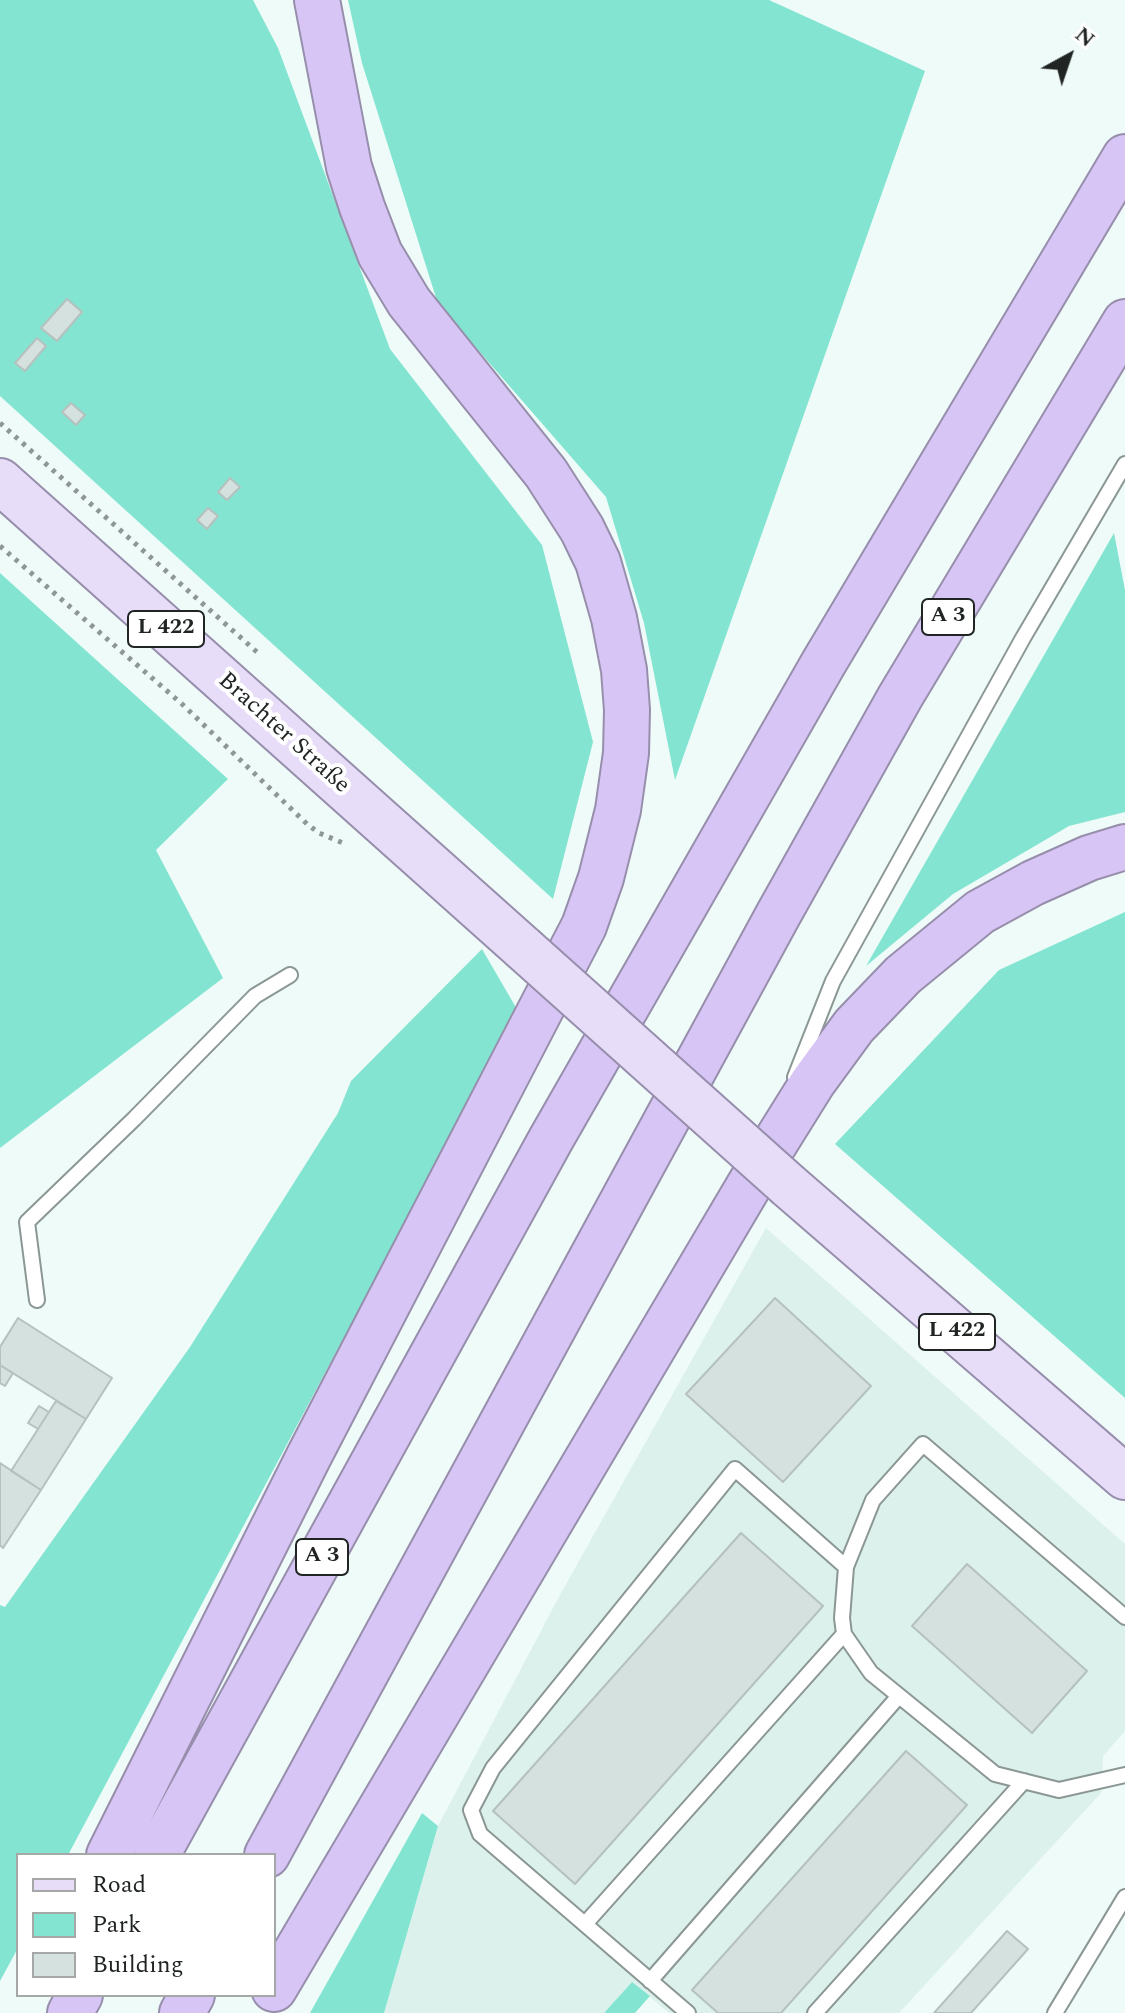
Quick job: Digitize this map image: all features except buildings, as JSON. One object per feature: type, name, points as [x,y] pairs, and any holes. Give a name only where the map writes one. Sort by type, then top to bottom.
[{"type":"highway","points":[[110,1853],[323,1429],[584,926],[618,810],[626,753],[624,670],[611,603],[598,562],[582,529],[546,473],[409,302],[380,254],[349,167],[317,0]]},
{"type":"highway","name":"A 3","points":[[158,1853],[598,1057],[823,664],[1125,157]]},
{"type":"highway","name":"A 3","points":[[268,1853],[785,902],[900,697],[1125,322]]},
{"type":"highway","points":[[276,1986],[774,1177],[813,1082],[854,1026],[903,975],[980,912],[1033,883],[1089,858],[1125,847]]},
{"type":"main road","name":"Brachter Straße","points":[[0,481],[509,935],[774,1177]]},
{"type":"main road","name":"L 422","points":[[774,1177],[1125,1477]]},
{"type":"lane","points":[[774,1177],[833,981],[1023,638],[1125,464]]},
{"type":"lane","points":[[37,1300],[27,1222],[255,996],[290,975]]},
{"type":"lane","points":[[1125,1617],[923,1444],[873,1500],[846,1567],[842,1618],[844,1634],[871,1673],[995,1774],[1059,1790],[1125,1775]]},
{"type":"lane","points":[[688,2013],[480,1834],[471,1810],[493,1768],[735,1469],[846,1567]]},
{"type":"lane","points":[[585,1924],[844,1634]]},
{"type":"lane","points":[[650,1981],[898,1697]]},
{"type":"lane","points":[[815,2013],[1024,1781]]},
{"type":"lane","points":[[1055,2013],[1125,1897]]},
{"type":"path","points":[[0,546],[182,704],[307,824],[344,844]]},
{"type":"shaded area","points":[[766,1228],[1125,1544],[1125,1731],[1103,1756],[1101,1793],[899,2013],[669,2013],[632,1982],[604,2013],[384,2013],[438,1826],[561,1593]]},
{"type":"green space","points":[[0,0],[253,0],[278,48],[390,349],[542,545],[593,742],[553,899],[0,396]]},
{"type":"green space","points":[[348,0],[769,0],[925,71],[675,780],[644,623],[606,497],[438,304],[362,63]]},
{"type":"green space","points":[[1114,533],[1125,590],[1125,812],[1069,826],[953,894],[866,966]]},
{"type":"green space","points":[[0,573],[228,779],[156,850],[223,978],[0,1148]]},
{"type":"green space","points":[[1125,912],[1125,1398],[835,1144],[999,970]]},
{"type":"green space","points":[[482,949],[518,1011],[69,1853],[16,1853],[16,1952],[0,1981],[0,1605],[5,1607],[190,1347],[338,1113],[351,1081]]},
{"type":"green space","points":[[422,1813],[438,1826],[384,2013],[310,2013]]},
{"type":"green space","points":[[632,1982],[650,1996],[635,2013],[604,2013]]}]
